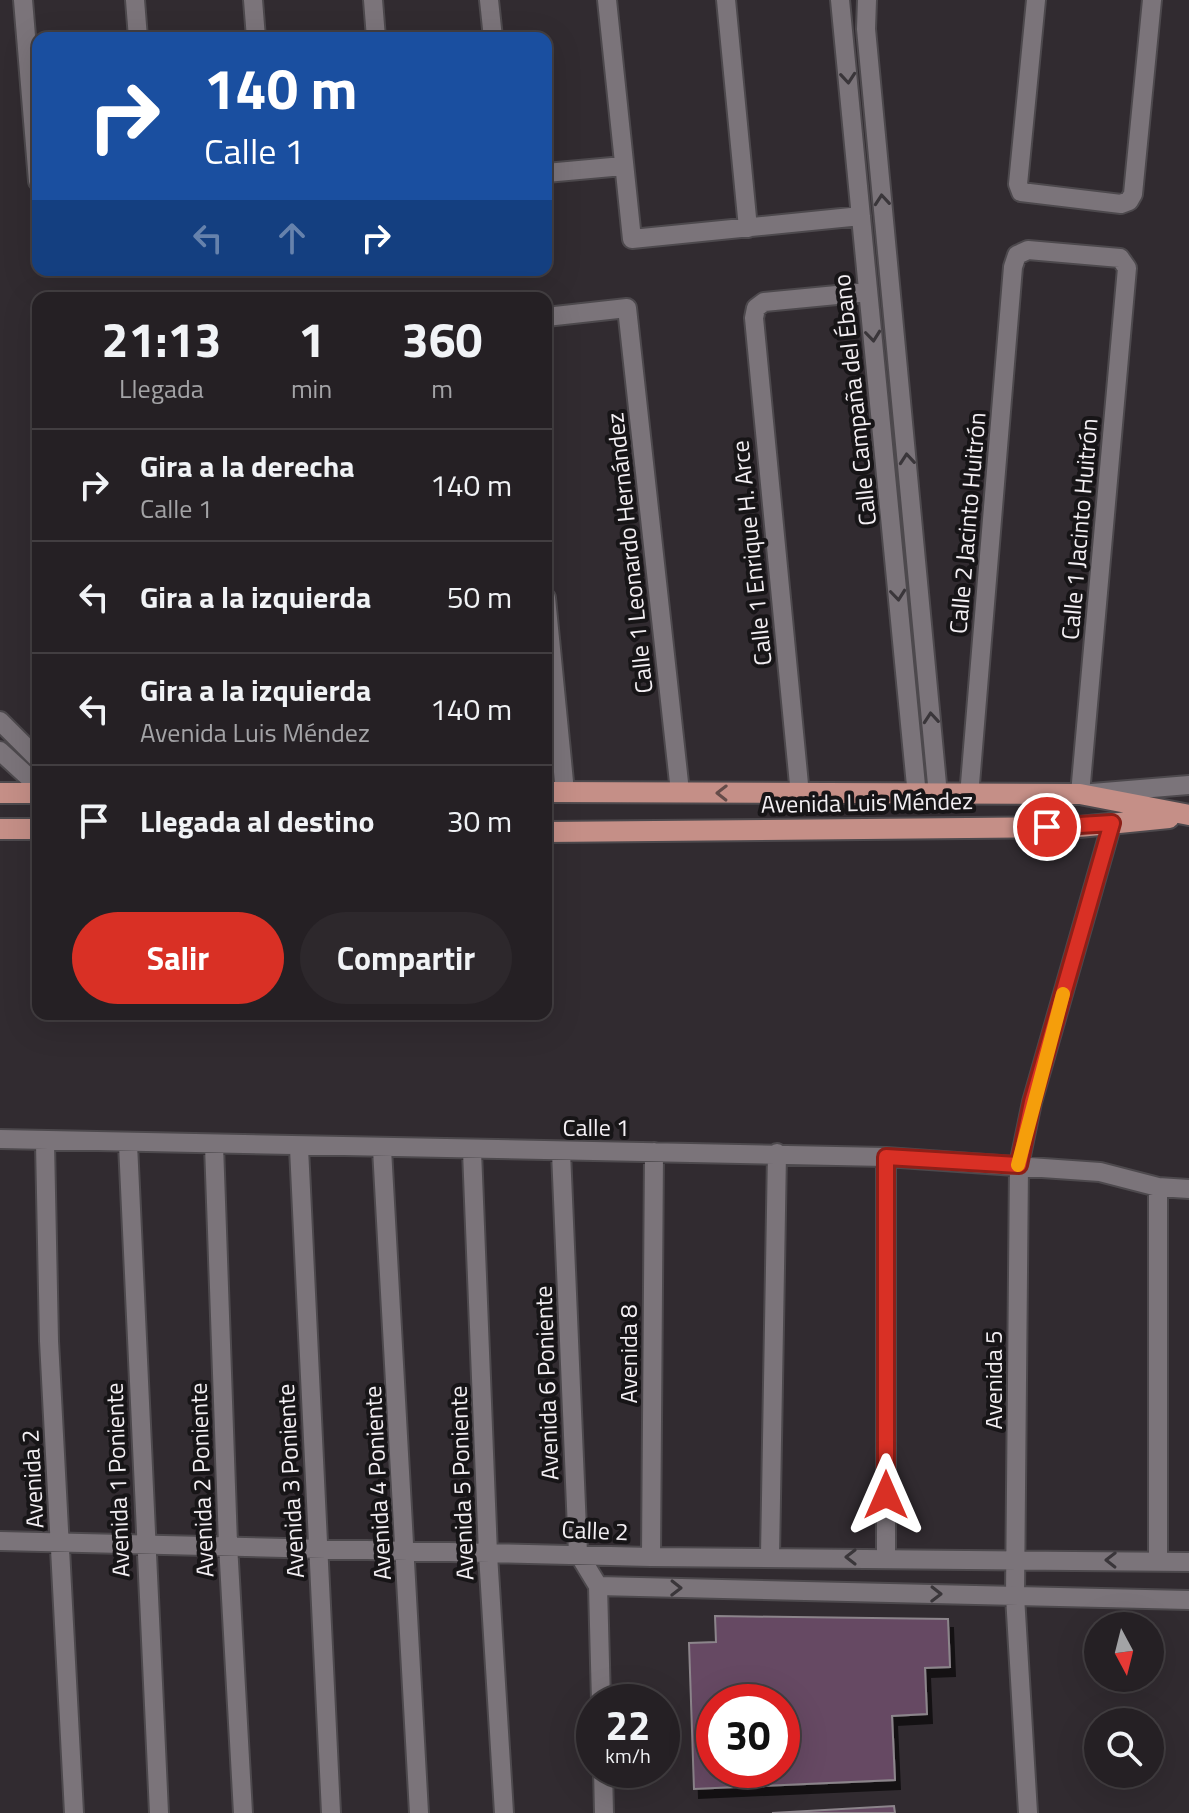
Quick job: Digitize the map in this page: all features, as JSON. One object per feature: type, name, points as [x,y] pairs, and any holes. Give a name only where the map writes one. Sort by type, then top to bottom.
[{"type":"main road","name":"Avenida Luis Méndez","points":[[556,792],[917,796],[1080,794],[1189,815]]},
{"type":"main road","points":[[0,793],[32,793]]},
{"type":"main road","name":"Avenida Luis Méndez","points":[[552,832],[1079,827],[1189,815]]},
{"type":"main road","points":[[0,829],[32,829]]},
{"type":"street","points":[[23,0],[32,109]]},
{"type":"street","points":[[135,0],[138,32]]},
{"type":"street","points":[[253,0],[256,32]]},
{"type":"street","points":[[373,0],[376,32]]},
{"type":"street","points":[[489,0],[492,32]]},
{"type":"street","points":[[607,0],[632,239],[861,216]]},
{"type":"street","points":[[726,0],[748,228]]},
{"type":"street","name":"Calle Campaña del Ébano","points":[[840,0],[917,796]]},
{"type":"street","name":"Calle Campaña del Ébano","points":[[867,0],[866,29],[938,795]]},
{"type":"street","points":[[1036,0],[1018,184],[1021,192],[1121,204],[1129,201],[1152,0]]},
{"type":"street","points":[[552,172],[623,166]]},
{"type":"street","name":"Calle 1 Jacinto Huitrón","points":[[1017,255],[1028,250],[1120,258],[1127,268],[1080,794]]},
{"type":"street","name":"Calle 2 Jacinto Huitrón","points":[[969,796],[1013,267],[1017,255]]},
{"type":"street","name":"Calle 1 Enrique H. Arce","points":[[800,795],[754,318],[756,308],[764,302],[868,292]]},
{"type":"street","name":"Calle 1 Leonardo Hernández","points":[[552,316],[627,308],[680,792]]},
{"type":"street","points":[[552,714],[556,792]]},
{"type":"street","points":[[0,721],[32,753]]},
{"type":"street","points":[[0,751],[32,780]]},
{"type":"street","name":"Avenida Luis Méndez","points":[[1080,794],[1189,785]]},
{"type":"street","name":"Avenida 5","points":[[1028,1813],[1015,1596],[1019,1165],[1032,1102],[1112,823]]},
{"type":"street","name":"Calle 1","points":[[0,1139],[45,1143],[886,1157],[1100,1172],[1158,1187],[1189,1189]]},
{"type":"street","name":"Avenida 2","points":[[45,1143],[49,1341],[74,1813]]},
{"type":"street","name":"Avenida 1 Poniente","points":[[128,1144],[144,1543],[159,1813]]},
{"type":"street","name":"Avenida 2 Poniente","points":[[214,1145],[228,1544],[243,1813]]},
{"type":"street","name":"Avenida 3 Poniente","points":[[299,1148],[331,1813]]},
{"type":"street","name":"Avenida 4 Poniente","points":[[382,1149],[407,1551],[419,1813]]},
{"type":"street","name":"Avenida 5 Poniente","points":[[472,1151],[488,1554],[504,1813]]},
{"type":"street","name":"Avenida 6 Poniente","points":[[561,1152],[578,1553],[598,1586],[601,1684]]},
{"type":"street","name":"Avenida 8","points":[[651,1557],[654,1152]]},
{"type":"street","points":[[770,1556],[777,1153]]},
{"type":"street","points":[[886,1157],[886,1557]]},
{"type":"street","points":[[1158,1187],[1158,1561]]},
{"type":"street","name":"Calle 2","points":[[0,1541],[318,1546],[651,1557],[1189,1562]]},
{"type":"street","points":[[598,1586],[1189,1600]]},
{"type":"street","points":[[603,1788],[604,1813]]},
{"type":"building","points":[[715,1616],[948,1619],[950,1667],[925,1668],[927,1714],[892,1716],[895,1780],[800,1784],[800,1684],[696,1684],[696,1788],[716,1788],[694,1789],[689,1643],[716,1642]]},
{"type":"building","points":[[894,1806],[895,1813],[772,1813]]},
{"type":"slow traffic","points":[[1018,1165],[1032,1102],[1063,994]]},
{"type":"route","points":[[886,1495],[886,1157],[1019,1165],[1032,1102],[1112,823],[1047,827]]}]
